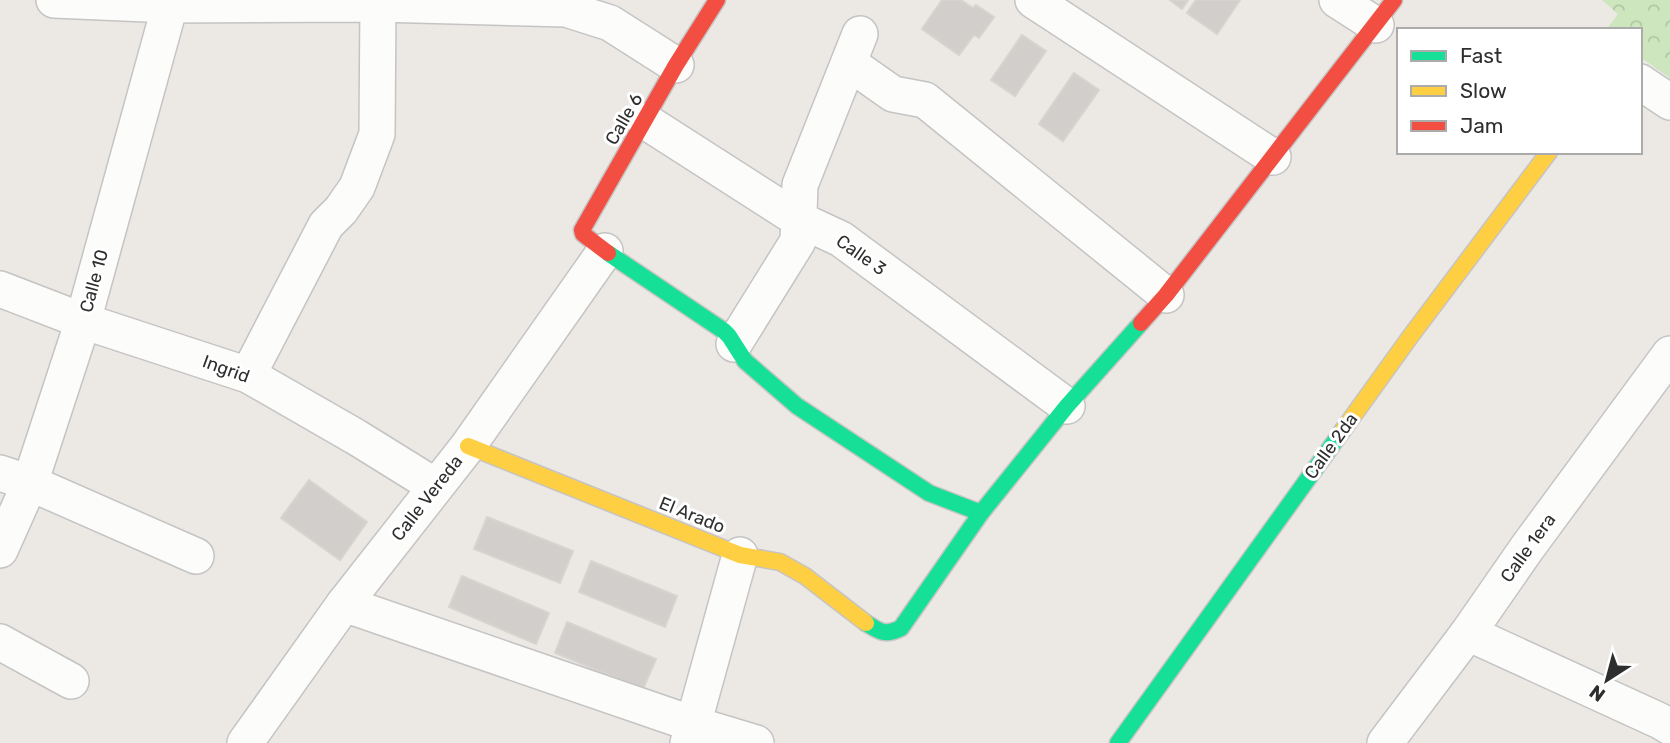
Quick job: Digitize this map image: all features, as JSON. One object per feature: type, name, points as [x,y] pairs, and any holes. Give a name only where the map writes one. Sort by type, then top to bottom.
[{"type":"street","points":[[54,0],[170,5],[378,4],[566,9],[610,23],[676,65]]},
{"type":"street","name":"Calle 6","points":[[605,251],[583,234],[582,230],[676,65],[717,0]]},
{"type":"street","points":[[1033,0],[1273,157]]},
{"type":"street","points":[[605,251],[724,331],[745,362],[797,406],[929,493],[981,513],[1068,405],[1166,295],[1385,13],[1337,0]]},
{"type":"street","points":[[248,375],[326,225],[341,210],[357,187],[377,134],[378,4]]},
{"type":"street","name":"Calle 10","points":[[0,550],[15,478],[83,321],[170,5]]},
{"type":"street","points":[[734,344],[798,241],[800,185],[854,48],[893,94],[925,100],[1166,295]]},
{"type":"street","points":[[1642,83],[1670,102]]},
{"type":"street","name":"Calle 3","points":[[645,121],[798,219],[841,239],[1068,405]]},
{"type":"street","name":"Calle 2da","points":[[1118,743],[1402,349],[1548,154]]},
{"type":"street","name":"Calle Vereda","points":[[245,743],[344,604],[468,446],[605,251]]},
{"type":"street","name":"Ingrid","points":[[0,289],[83,321],[248,375],[435,486]]},
{"type":"street","name":"Calle 1era","points":[[1385,743],[1670,354]]},
{"type":"street","name":"El Arado","points":[[468,446],[740,555],[780,562],[805,576],[878,631],[891,633],[901,628],[981,513]]},
{"type":"street","points":[[15,478],[196,555]]},
{"type":"street","points":[[690,734],[740,555]]},
{"type":"street","points":[[344,604],[690,734],[756,743]]},
{"type":"street","points":[[1468,633],[1670,727]]},
{"type":"street","points":[[0,642],[71,681]]},
{"type":"green space","points":[[1602,0],[1670,0],[1670,78],[1642,58],[1642,28],[1608,28],[1618,14]]},
{"type":"building","points":[[942,0],[961,0],[973,8],[976,5],[994,17],[979,38],[974,35],[959,55],[922,29]]},
{"type":"building","points":[[1170,0],[1188,0],[1182,9]]},
{"type":"building","points":[[1196,0],[1240,0],[1217,34],[1187,13]]},
{"type":"building","points":[[1022,35],[1046,51],[1015,96],[991,80]]},
{"type":"building","points":[[1074,73],[1099,90],[1063,141],[1039,124]]},
{"type":"building","points":[[309,480],[367,522],[340,560],[281,518]]},
{"type":"building","points":[[487,517],[573,551],[560,583],[474,549]]},
{"type":"building","points":[[591,561],[677,596],[665,627],[579,592]]},
{"type":"building","points":[[462,576],[549,613],[536,644],[449,607]]},
{"type":"building","points":[[567,622],[656,659],[643,689],[555,653]]},
{"type":"traffic: fast","points":[[608,253],[724,331],[745,361],[797,406],[929,493],[981,513]]},
{"type":"traffic: fast","points":[[866,623],[883,632],[901,628],[981,513],[1067,406],[1141,323]]},
{"type":"traffic: fast","points":[[1118,743],[1343,430]]},
{"type":"traffic: slow","points":[[1343,430],[1547,154]]},
{"type":"traffic: slow","points":[[468,446],[740,555],[780,562],[805,576],[866,623]]},
{"type":"traffic: jam","points":[[608,253],[583,234],[582,230],[676,65],[717,0]]},
{"type":"traffic: jam","points":[[1141,323],[1166,295],[1394,0]]}]
